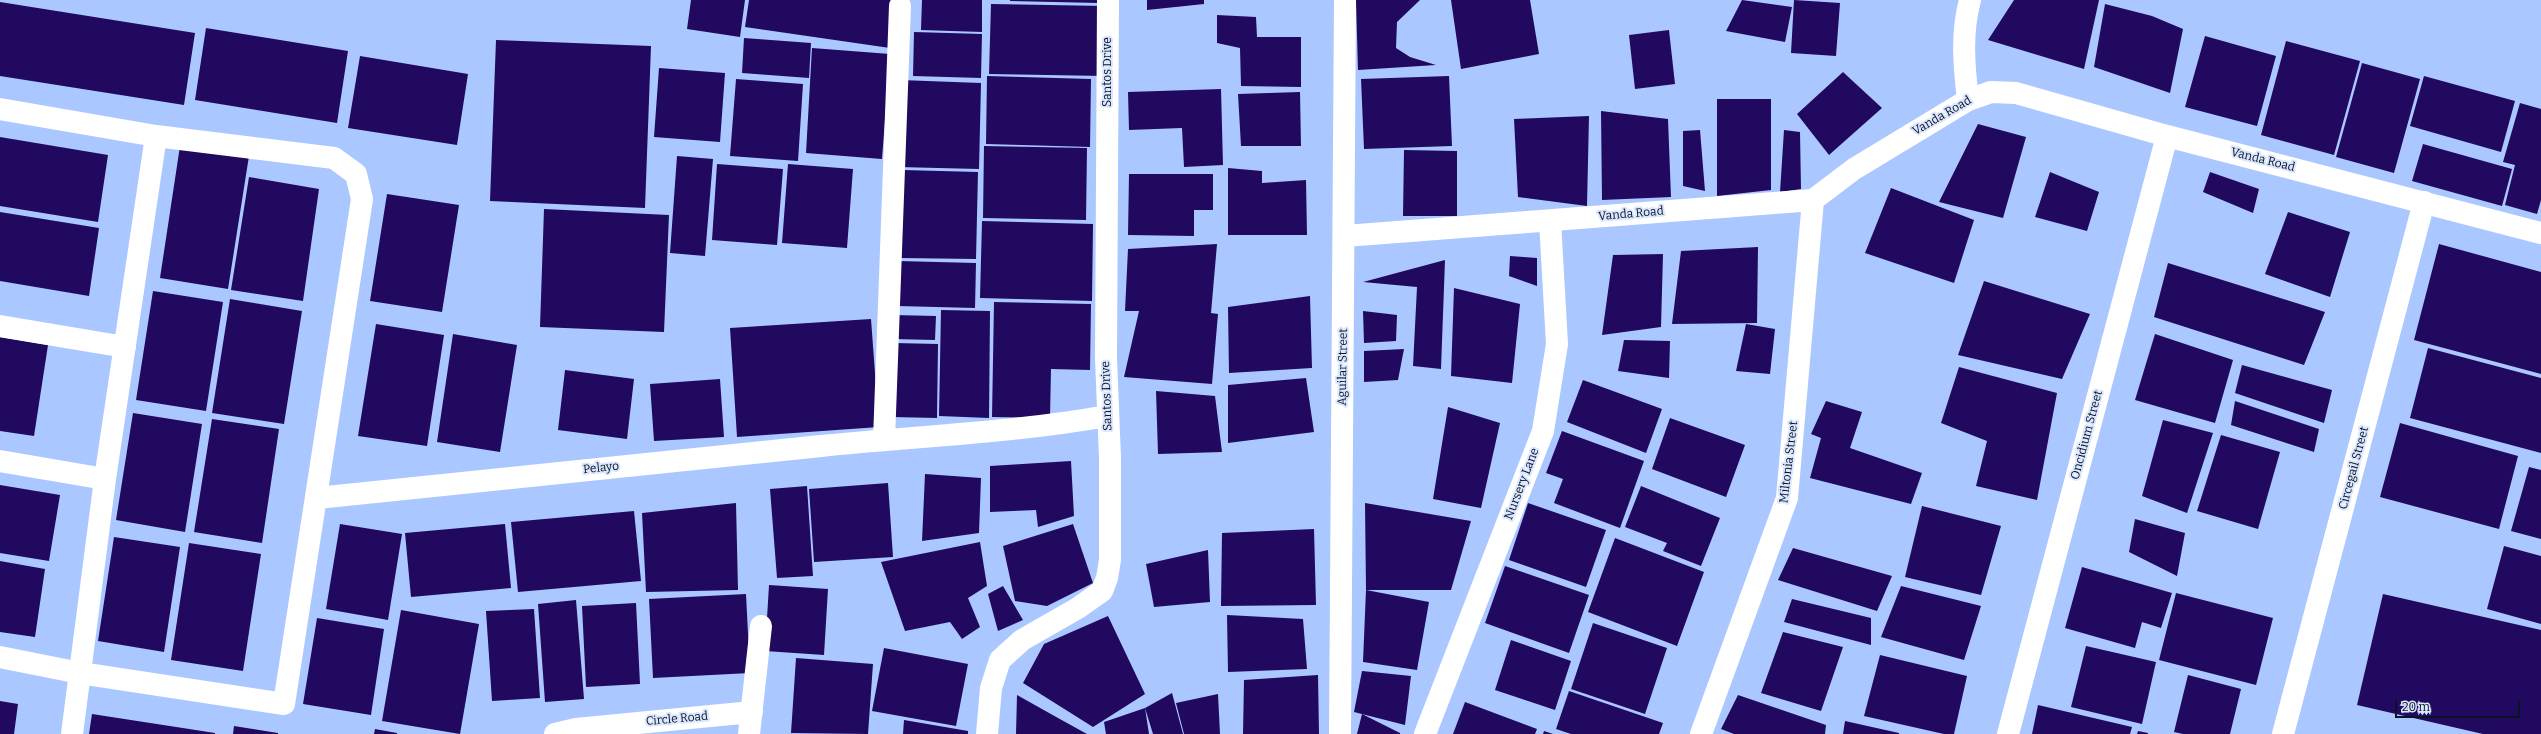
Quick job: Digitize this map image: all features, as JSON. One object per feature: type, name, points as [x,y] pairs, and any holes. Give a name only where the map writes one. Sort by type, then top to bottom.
[{"type":"street","name":"Santos Drive","points":[[987,734],[991,688],[1000,660],[1022,640],[1102,591],[1107,578],[1110,560],[1110,458],[1107,416],[1108,0]]},
{"type":"street","name":"Aguilar Street","points":[[1340,734],[1345,236],[1345,0]]},
{"type":"street","points":[[1968,100],[1963,57],[1967,12],[1970,0]]},
{"type":"street","points":[[884,440],[900,6]]},
{"type":"street","name":"Vanda Road","points":[[1345,236],[1813,200],[1854,169],[1968,100],[1991,92],[2016,93],[2167,136],[2541,233]]},
{"type":"street","points":[[0,109],[156,136],[334,158],[356,174],[362,199],[284,704],[80,673],[0,657]]},
{"type":"street","points":[[72,734],[105,478],[156,136]]},
{"type":"street","name":"Oncidium Street","points":[[2008,734],[2167,136]]},
{"type":"street","name":"Miltonia Street","points":[[1702,734],[1787,498],[1813,200]]},
{"type":"street","name":"Circegail Street","points":[[2283,734],[2424,202]]},
{"type":"street","name":"Nursery Lane","points":[[1425,734],[1543,431],[1557,344],[1550,220]]},
{"type":"street","points":[[0,326],[125,347]]},
{"type":"street","name":"Pelayo","points":[[317,498],[884,440],[1055,426],[1107,416]]},
{"type":"street","points":[[0,461],[105,478]]},
{"type":"street","points":[[749,734],[761,626]]},
{"type":"street","name":"Circle Road","points":[[555,734],[576,729],[752,712]]},
{"type":"building","points":[[691,0],[745,0],[740,37],[687,29]]},
{"type":"building","points":[[749,0],[897,0],[890,48],[745,27]]},
{"type":"building","points":[[922,0],[982,0],[982,32],[921,30]]},
{"type":"building","points":[[1098,0],[1098,3],[1010,1]]},
{"type":"building","points":[[1147,0],[1204,0],[1204,4],[1147,10]]},
{"type":"building","points":[[1356,0],[1420,0],[1397,22],[1396,48],[1410,57],[1436,65],[1358,70]]},
{"type":"building","points":[[1451,0],[1530,0],[1539,54],[1461,69]]},
{"type":"building","points":[[1742,0],[1792,7],[1785,42],[1726,31]]},
{"type":"building","points":[[1794,0],[1840,3],[1836,56],[1791,53]]},
{"type":"building","points":[[2014,0],[2099,0],[2084,69],[1988,40]]},
{"type":"building","points":[[0,2],[195,33],[184,105],[0,76]]},
{"type":"building","points":[[991,4],[1105,6],[1104,76],[989,74]]},
{"type":"building","points":[[2105,4],[2152,16],[2183,29],[2170,93],[2094,67]]},
{"type":"building","points":[[1217,15],[1256,17],[1257,37],[1301,37],[1301,87],[1241,86],[1240,48],[1217,43]]},
{"type":"building","points":[[206,28],[348,51],[337,123],[195,100]]},
{"type":"building","points":[[1669,30],[1675,84],[1635,89],[1629,35]]},
{"type":"building","points":[[914,32],[982,34],[981,78],[913,76]]},
{"type":"building","points":[[2205,36],[2276,56],[2257,126],[2185,107]]},
{"type":"building","points":[[744,38],[811,43],[809,78],[742,73]]},
{"type":"building","points":[[496,40],[651,46],[645,208],[490,201]]},
{"type":"building","points":[[2286,41],[2360,61],[2334,155],[2261,135]]},
{"type":"building","points":[[812,48],[890,54],[882,159],[806,153]]},
{"type":"building","points":[[360,56],[468,74],[457,145],[348,128]]},
{"type":"building","points":[[2362,63],[2420,79],[2394,173],[2336,157]]},
{"type":"building","points":[[659,68],[725,73],[720,142],[654,137]]},
{"type":"building","points":[[1843,72],[1882,108],[1829,155],[1797,114]]},
{"type":"building","points":[[987,76],[1091,79],[1090,147],[986,144]]},
{"type":"building","points":[[1449,76],[1452,146],[1364,149],[1361,79]]},
{"type":"building","points":[[2424,76],[2515,101],[2501,152],[2410,126]]},
{"type":"building","points":[[736,79],[803,84],[798,161],[730,156]]},
{"type":"building","points":[[900,80],[981,83],[979,169],[898,167]]},
{"type":"building","points":[[1221,89],[1223,165],[1184,167],[1182,128],[1129,130],[1128,92]]},
{"type":"building","points":[[1300,92],[1301,146],[1241,146],[1238,94]]},
{"type":"building","points":[[1717,99],[1771,99],[1771,190],[1717,196]]},
{"type":"building","points":[[2520,103],[2541,109],[2541,200],[2537,214],[2505,205],[2515,165],[2503,162]]},
{"type":"building","points":[[1601,111],[1668,119],[1671,197],[1602,200]]},
{"type":"building","points":[[1589,116],[1587,206],[1518,197],[1514,119]]},
{"type":"building","points":[[1978,124],[2026,137],[2003,218],[1939,202]]},
{"type":"building","points":[[1700,130],[1705,191],[1683,186],[1683,131]]},
{"type":"building","points":[[1784,130],[1800,132],[1801,189],[1780,192]]},
{"type":"building","points":[[0,137],[108,155],[98,222],[0,206]]},
{"type":"building","points":[[2423,144],[2512,169],[2502,206],[2412,181]]},
{"type":"building","points":[[180,146],[249,156],[228,289],[160,278]]},
{"type":"building","points":[[984,146],[1087,148],[1086,220],[983,218]]},
{"type":"building","points":[[1404,150],[1457,151],[1457,216],[1403,216]]},
{"type":"building","points":[[677,156],[713,159],[705,256],[670,253]]},
{"type":"building","points":[[717,164],[783,169],[777,245],[712,240]]},
{"type":"building","points":[[788,164],[853,169],[847,248],[782,243]]},
{"type":"building","points":[[1228,168],[1262,171],[1262,183],[1306,180],[1307,235],[1228,235]]},
{"type":"building","points":[[903,170],[978,172],[976,259],[901,258]]},
{"type":"building","points":[[2050,172],[2099,192],[2087,231],[2035,217]]},
{"type":"building","points":[[2210,172],[2259,189],[2253,213],[2203,192]]},
{"type":"building","points":[[1129,174],[1213,174],[1213,210],[1194,210],[1194,236],[1128,235]]},
{"type":"building","points":[[249,177],[319,189],[303,301],[231,290]]},
{"type":"building","points":[[1891,188],[1974,220],[1954,283],[1865,253]]},
{"type":"building","points":[[387,194],[459,205],[442,312],[370,301]]},
{"type":"building","points":[[544,209],[669,215],[664,332],[540,327]]},
{"type":"building","points":[[0,212],[99,228],[89,296],[0,281]]},
{"type":"building","points":[[2288,212],[2350,232],[2330,297],[2265,274]]},
{"type":"building","points":[[982,221],[1093,224],[1092,301],[980,298]]},
{"type":"building","points":[[1217,244],[1211,313],[1218,314],[1212,384],[1124,377],[1139,311],[1125,311],[1128,249]]},
{"type":"building","points":[[2439,244],[2541,272],[2541,374],[2414,340]]},
{"type":"building","points":[[1758,247],[1757,323],[1672,324],[1681,251]]},
{"type":"building","points":[[1663,254],[1661,327],[1602,335],[1613,255]]},
{"type":"building","points":[[1510,256],[1537,258],[1537,286],[1509,276]]},
{"type":"building","points":[[1445,260],[1441,369],[1413,366],[1417,287],[1363,282]]},
{"type":"building","points":[[898,261],[976,263],[975,308],[897,306]]},
{"type":"building","points":[[2168,263],[2325,312],[2304,365],[2154,317]]},
{"type":"building","points":[[1984,281],[2090,314],[2062,379],[1958,355]]},
{"type":"building","points":[[1454,288],[1520,304],[1512,383],[1451,376]]},
{"type":"building","points":[[153,291],[223,302],[206,411],[136,400]]},
{"type":"building","points":[[1310,296],[1312,368],[1229,373],[1228,307]]},
{"type":"building","points":[[230,299],[302,311],[284,424],[212,413]]},
{"type":"building","points":[[994,302],[1091,304],[1090,370],[1051,369],[1050,418],[992,417]]},
{"type":"building","points":[[941,310],[990,311],[989,418],[939,416]]},
{"type":"building","points":[[1363,311],[1397,315],[1396,341],[1364,343]]},
{"type":"building","points":[[893,315],[936,316],[935,340],[892,339]]},
{"type":"building","points":[[871,319],[879,427],[737,437],[730,328]]},
{"type":"building","points":[[376,324],[444,335],[427,446],[358,436]]},
{"type":"building","points":[[1746,324],[1775,329],[1770,374],[1736,371]]},
{"type":"building","points":[[453,334],[517,345],[500,452],[437,442]]},
{"type":"building","points":[[2155,334],[2233,360],[2215,423],[2135,400]]},
{"type":"building","points":[[0,337],[48,345],[34,436],[0,431]]},
{"type":"building","points":[[1624,340],[1670,341],[1669,378],[1618,371]]},
{"type":"building","points":[[894,343],[938,344],[937,418],[892,417]]},
{"type":"building","points":[[2428,348],[2541,378],[2541,453],[2410,418]]},
{"type":"building","points":[[1404,349],[1398,380],[1364,382],[1364,351]]},
{"type":"building","points":[[2242,365],[2332,390],[2324,423],[2235,393]]},
{"type":"building","points":[[1959,367],[2057,393],[2037,500],[1976,486],[1987,441],[1941,423]]},
{"type":"building","points":[[565,370],[634,379],[627,439],[558,430]]},
{"type":"building","points":[[1306,378],[1314,432],[1228,443],[1228,385]]},
{"type":"building","points":[[720,379],[724,437],[654,441],[650,384]]},
{"type":"building","points":[[1583,380],[1662,409],[1646,453],[1567,422]]},
{"type":"building","points":[[1156,391],[1215,396],[1222,452],[1158,454]]},
{"type":"building","points":[[1826,401],[1862,412],[1850,448],[1922,473],[1911,504],[1810,478],[1821,438],[1811,434]]},
{"type":"building","points":[[2235,401],[2319,429],[2314,452],[2231,425]]},
{"type":"building","points":[[1448,407],[1500,423],[1481,508],[1433,499]]},
{"type":"building","points":[[133,413],[202,424],[185,532],[116,520]]},
{"type":"building","points":[[1670,418],[1745,445],[1726,497],[1652,469]]},
{"type":"building","points":[[212,419],[279,429],[262,543],[194,532]]},
{"type":"building","points":[[2163,420],[2213,433],[2187,513],[2142,496]]},
{"type":"building","points":[[2400,423],[2518,456],[2499,529],[2380,497]]},
{"type":"building","points":[[1562,431],[1644,461],[1620,528],[1554,503],[1563,479],[1546,473]]},
{"type":"building","points":[[2221,435],[2280,452],[2258,529],[2197,511]]},
{"type":"building","points":[[1071,461],[1074,516],[1038,527],[1036,510],[990,512],[990,466]]},
{"type":"building","points":[[2529,467],[2541,470],[2541,539],[2511,531]]},
{"type":"building","points":[[925,474],[981,478],[979,533],[922,541]]},
{"type":"building","points":[[888,483],[893,557],[814,562],[809,489]]},
{"type":"building","points":[[0,485],[60,495],[49,561],[0,553]]},
{"type":"building","points":[[807,486],[813,576],[777,578],[770,489]]},
{"type":"building","points":[[1641,486],[1720,518],[1701,566],[1663,551],[1667,543],[1625,527]]},
{"type":"building","points":[[736,503],[738,590],[646,592],[642,513]]},
{"type":"building","points":[[1365,503],[1471,521],[1451,590],[1366,590]]},
{"type":"building","points":[[1528,503],[1606,530],[1586,587],[1509,560]]},
{"type":"building","points":[[1922,506],[2001,526],[1981,595],[1905,577]]},
{"type":"building","points":[[634,511],[641,581],[518,592],[511,522]]},
{"type":"building","points":[[2135,519],[2185,533],[2177,576],[2129,552]]},
{"type":"building","points":[[340,524],[402,534],[388,620],[326,609]]},
{"type":"building","points":[[505,524],[511,588],[411,597],[405,533]]},
{"type":"building","points":[[1073,524],[1093,583],[1047,606],[1015,601],[1003,546]]},
{"type":"building","points":[[1314,529],[1316,605],[1221,606],[1222,533]]},
{"type":"building","points":[[114,537],[180,547],[164,652],[98,641]]},
{"type":"building","points":[[1615,538],[1704,572],[1677,646],[1588,612]]},
{"type":"building","points":[[980,542],[987,586],[968,598],[980,627],[962,639],[950,622],[905,631],[881,562]]},
{"type":"building","points":[[189,543],[261,554],[243,671],[171,660]]},
{"type":"building","points":[[2504,546],[2541,556],[2541,624],[2487,609]]},
{"type":"building","points":[[1793,548],[1892,576],[1877,611],[1778,580]]},
{"type":"building","points":[[1208,550],[1210,602],[1154,607],[1146,564]]},
{"type":"building","points":[[0,561],[45,569],[35,637],[0,632]]},
{"type":"building","points":[[1505,566],[1589,595],[1569,653],[1485,623]]},
{"type":"building","points":[[2082,567],[2172,593],[2161,628],[2142,622],[2135,648],[2065,628]]},
{"type":"building","points":[[769,585],[828,589],[824,655],[765,651]]},
{"type":"building","points":[[1003,586],[1023,620],[998,631],[988,594]]},
{"type":"building","points":[[1901,586],[1981,606],[1964,660],[1881,637]]},
{"type":"building","points":[[1366,590],[1429,602],[1417,670],[1363,662]]},
{"type":"building","points":[[2176,593],[2273,618],[2256,685],[2159,660]]},
{"type":"building","points":[[746,594],[750,673],[653,678],[649,599]]},
{"type":"building","points":[[2383,594],[2541,630],[2541,734],[2483,734],[2357,705]]},
{"type":"building","points":[[1792,599],[1871,618],[1871,645],[1784,622]]},
{"type":"building","points":[[576,600],[584,699],[545,702],[538,604]]},
{"type":"building","points":[[636,603],[640,684],[586,687],[582,606]]},
{"type":"building","points":[[534,609],[540,698],[492,701],[486,611]]},
{"type":"building","points":[[401,610],[479,624],[460,734],[382,721]]},
{"type":"building","points":[[1227,615],[1303,619],[1307,669],[1228,672]]},
{"type":"building","points":[[1108,616],[1145,694],[1093,727],[1023,683],[1044,644]]},
{"type":"building","points":[[317,618],[384,629],[371,715],[303,704]]},
{"type":"building","points":[[1593,623],[1667,648],[1645,714],[1571,689]]},
{"type":"building","points":[[1783,632],[1843,647],[1821,711],[1761,693]]},
{"type":"building","points":[[1511,640],[1571,661],[1555,710],[1495,690]]},
{"type":"building","points":[[2086,646],[2156,662],[2142,724],[2071,707]]},
{"type":"building","points":[[884,648],[968,664],[956,726],[872,711]]},
{"type":"building","points":[[1880,655],[1967,676],[1954,734],[1944,734],[1864,716]]},
{"type":"building","points":[[796,658],[873,664],[868,734],[791,733]]},
{"type":"building","points":[[1362,671],[1411,676],[1405,725],[1354,712]]},
{"type":"building","points":[[1318,675],[1319,734],[1243,734],[1244,680]]},
{"type":"building","points":[[2188,675],[2241,689],[2230,734],[2183,734],[2174,732]]},
{"type":"building","points":[[1569,691],[1663,723],[1659,734],[1571,734],[1556,729]]},
{"type":"building","points":[[1172,693],[1183,734],[1153,734],[1145,708]]},
{"type":"building","points":[[1218,694],[1220,734],[1184,734],[1176,703]]},
{"type":"building","points":[[1017,695],[1058,718],[1087,734],[1016,734]]},
{"type":"building","points":[[1738,695],[1826,725],[1825,734],[1734,734],[1721,729]]},
{"type":"building","points":[[0,701],[18,704],[14,734],[0,734]]},
{"type":"building","points":[[1465,702],[1537,729],[1535,734],[1453,734]]},
{"type":"building","points":[[2038,705],[2132,727],[2130,734],[2032,734]]},
{"type":"building","points":[[1145,708],[1149,734],[1106,734],[1104,722]]},
{"type":"building","points":[[92,714],[215,733],[215,734],[89,734]]},
{"type":"building","points":[[1362,714],[1400,733],[1400,734],[1357,734]]},
{"type":"building","points":[[904,720],[968,731],[968,734],[903,734]]},
{"type":"building","points":[[1845,721],[1899,733],[1899,734],[1843,734]]},
{"type":"building","points":[[234,726],[278,733],[278,734],[233,734]]},
{"type":"building","points":[[375,729],[397,733],[397,734],[374,734]]},
{"type":"building","points":[[1544,731],[1553,734],[1543,734]]},
{"type":"building","points":[[2138,731],[2148,733],[2148,734],[2137,734]]}]
